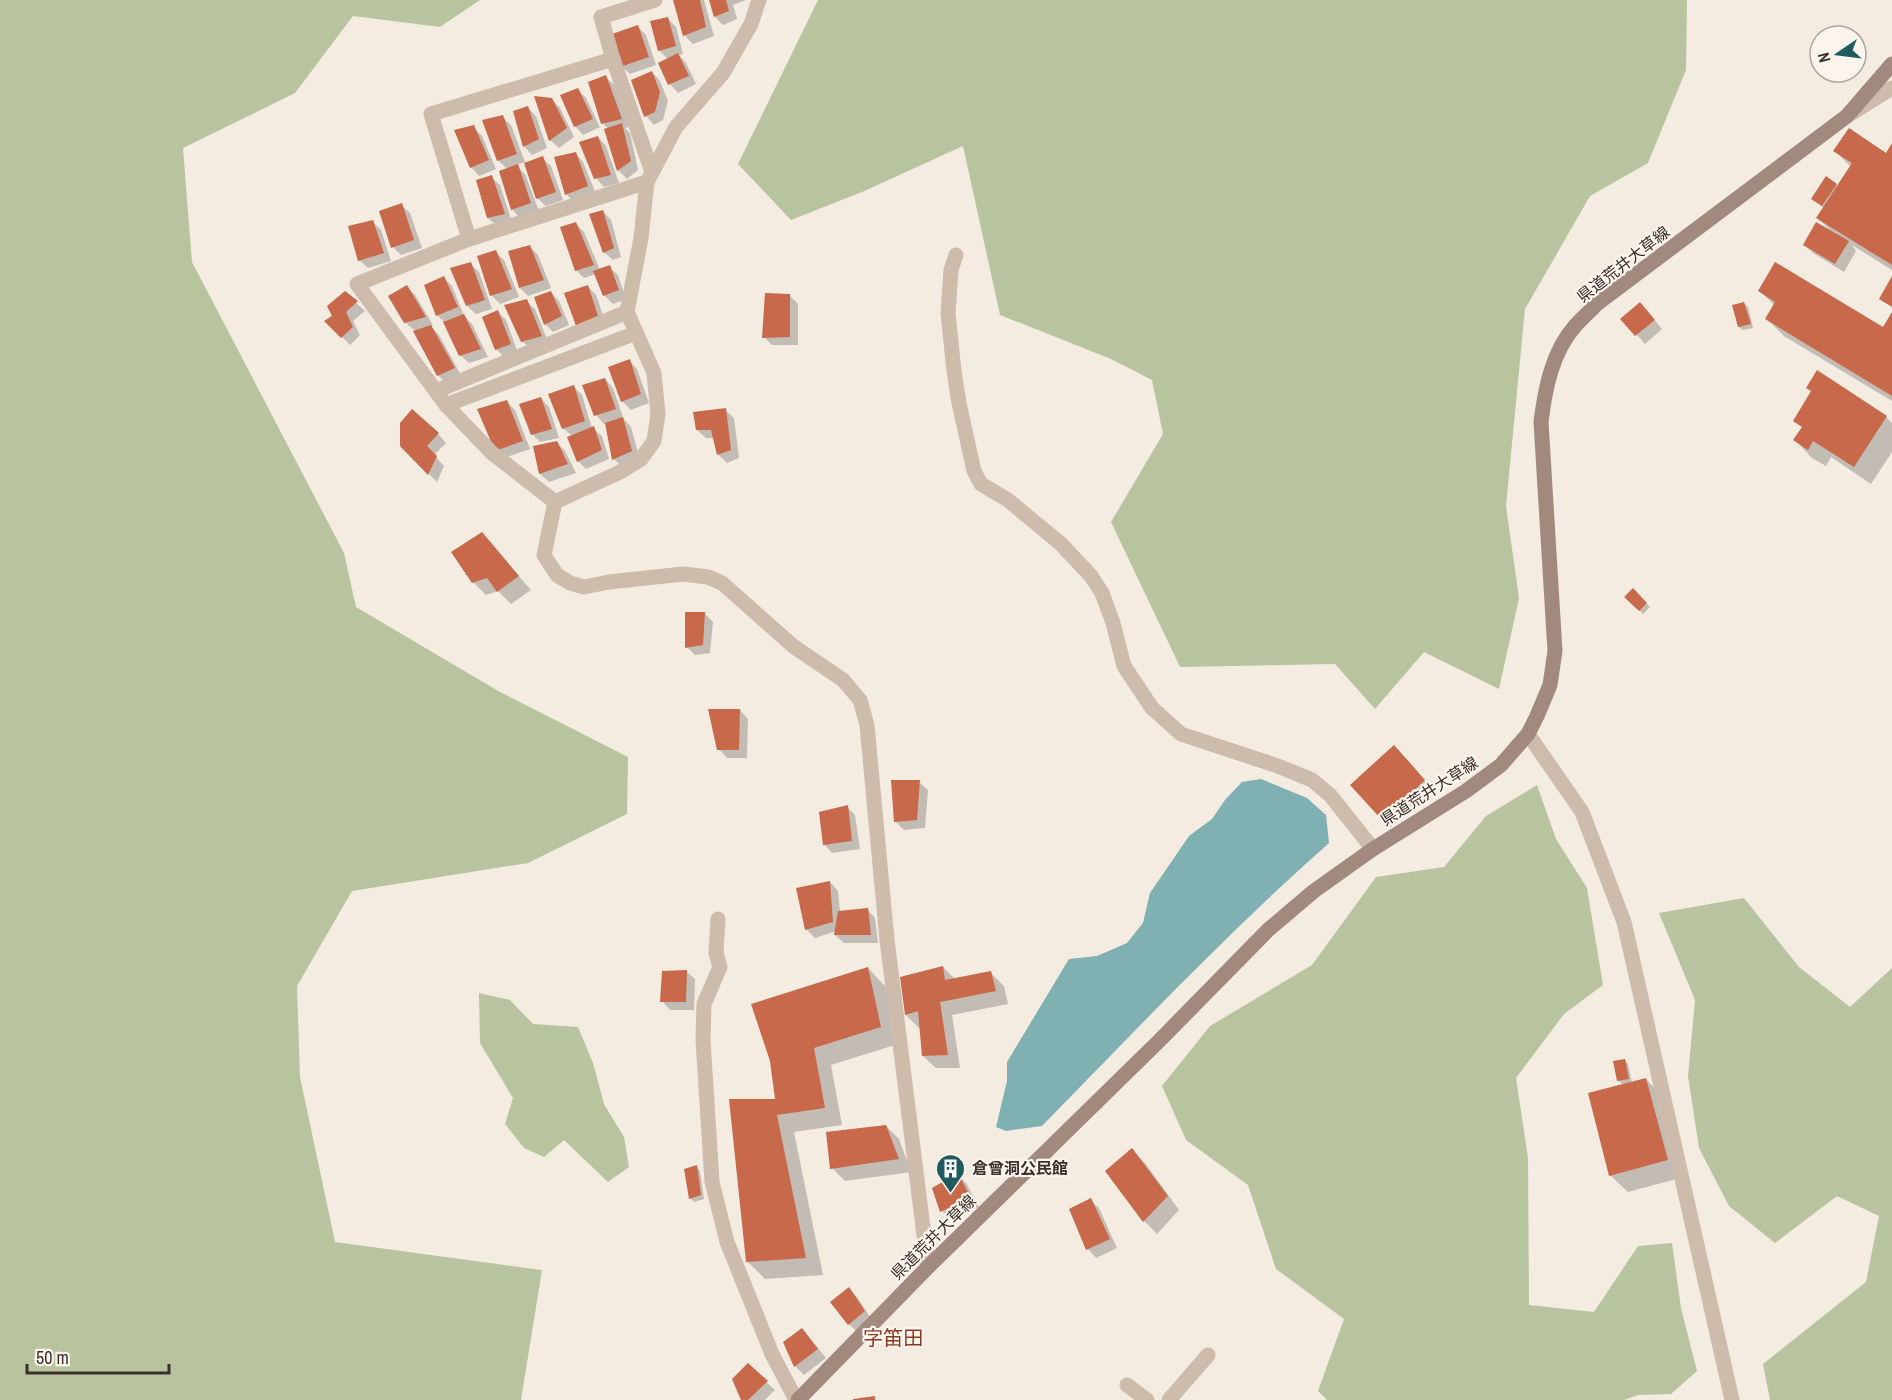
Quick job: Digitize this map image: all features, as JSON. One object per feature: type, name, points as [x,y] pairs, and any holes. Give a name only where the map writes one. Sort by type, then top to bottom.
[{"type":"main road","name":"県道荒井大草線","points":[[797,1400],[1268,930],[1314,891],[1373,849],[1466,791],[1501,765],[1528,734],[1538,717],[1550,685],[1555,651],[1541,422],[1544,393],[1554,362],[1574,327],[1598,303],[1846,116],[1892,64]]},
{"type":"street","points":[[649,177],[601,17],[655,0]]},
{"type":"street","points":[[555,502],[641,459],[654,441],[658,414],[654,373],[627,312],[641,238],[649,177],[676,127],[723,73],[751,24],[759,0]]},
{"type":"street","points":[[469,238],[431,114],[613,59]]},
{"type":"street","points":[[1846,116],[1892,88]]},
{"type":"street","points":[[555,502],[492,453],[446,405],[357,285],[469,238],[649,177]]},
{"type":"street","points":[[956,255],[951,270],[948,313],[953,360],[959,403],[974,471],[981,484],[1008,500],[1053,537],[1091,576],[1101,593],[1113,623],[1124,666],[1152,708],[1181,734],[1278,766],[1312,780],[1330,795],[1373,849]]},
{"type":"street","points":[[436,391],[627,312]]},
{"type":"street","points":[[446,405],[636,333]]},
{"type":"street","points":[[555,502],[544,555],[557,575],[570,583],[584,587],[684,574],[708,577],[722,584],[793,646],[843,680],[860,700],[869,735],[887,940],[928,1267]]},
{"type":"street","points":[[1528,734],[1582,812],[1624,922],[1732,1400]]},
{"type":"street","points":[[718,919],[716,953],[720,967],[704,1004],[712,1182],[727,1242],[772,1354],[797,1400]]},
{"type":"street","points":[[1169,1400],[1208,1355]]},
{"type":"street","points":[[1127,1384],[1147,1400]]},
{"type":"green space","points":[[0,0],[480,0],[440,27],[353,16],[295,93],[183,148],[192,262],[344,553],[356,607],[500,692],[628,757],[627,814],[528,863],[352,891],[297,986],[300,1077],[335,1242],[542,1270],[521,1400],[0,1400]]},
{"type":"green space","points":[[818,0],[1687,0],[1686,70],[1648,163],[1590,196],[1525,309],[1506,506],[1519,598],[1499,689],[1424,652],[1375,709],[1335,664],[1180,667],[1111,522],[1163,434],[1152,380],[1111,359],[1000,315],[963,146],[862,192],[791,220],[738,164]]},
{"type":"green space","points":[[1537,785],[1556,839],[1587,888],[1603,985],[1564,1014],[1516,1078],[1528,1158],[1529,1305],[1594,1312],[1638,1246],[1672,1243],[1681,1308],[1697,1371],[1671,1394],[1638,1395],[1624,1400],[1327,1400],[1318,1391],[1344,1319],[1276,1269],[1248,1185],[1186,1140],[1162,1086],[1210,1026],[1312,965],[1376,877],[1444,867],[1486,816]]},
{"type":"green space","points":[[1744,898],[1799,967],[1850,1007],[1892,968],[1892,1400],[1770,1400],[1763,1364],[1866,1282],[1879,1216],[1837,1196],[1775,1243],[1729,1206],[1699,1148],[1688,1076],[1695,1000],[1659,913]]},
{"type":"green space","points":[[479,993],[510,1000],[533,1024],[578,1027],[593,1063],[604,1104],[624,1137],[629,1167],[608,1182],[564,1140],[544,1157],[524,1148],[505,1124],[513,1098],[480,1043]]},
{"type":"water","points":[[1261,779],[1307,798],[1326,815],[1329,843],[1219,946],[1042,1126],[1006,1131],[996,1127],[1007,1081],[1007,1062],[1069,959],[1097,956],[1127,943],[1143,923],[1150,893],[1189,836],[1212,819],[1225,800],[1242,782]]},
{"type":"building","points":[[673,0],[700,0],[706,27],[683,36]]},
{"type":"building","points":[[709,0],[726,0],[729,11],[714,17]]},
{"type":"building","points":[[668,17],[676,46],[658,51],[650,21]]},
{"type":"building","points":[[638,25],[649,57],[620,67],[609,35]]},
{"type":"building","points":[[678,53],[689,76],[668,85],[658,63]]},
{"type":"building","points":[[652,71],[660,92],[655,112],[644,117],[631,80]]},
{"type":"building","points":[[606,75],[622,119],[601,124],[588,82]]},
{"type":"building","points":[[578,88],[593,119],[574,127],[560,95]]},
{"type":"building","points":[[534,96],[552,98],[567,128],[549,141]]},
{"type":"building","points":[[528,106],[539,139],[523,147],[513,111]]},
{"type":"building","points":[[503,115],[517,154],[497,161],[482,120]]},
{"type":"building","points":[[622,123],[631,161],[617,171],[604,129]]},
{"type":"building","points":[[474,125],[489,160],[470,168],[454,130]]},
{"type":"building","points":[[1849,128],[1886,153],[1892,143],[1892,265],[1816,218],[1852,163],[1833,151]]},
{"type":"building","points":[[598,136],[611,175],[594,179],[579,142]]},
{"type":"building","points":[[576,152],[588,186],[565,195],[554,157]]},
{"type":"building","points":[[543,156],[556,192],[536,199],[524,163]]},
{"type":"building","points":[[518,164],[531,203],[511,210],[499,171]]},
{"type":"building","points":[[492,175],[505,214],[487,218],[476,180]]},
{"type":"building","points":[[1826,176],[1837,184],[1822,206],[1811,199]]},
{"type":"building","points":[[402,203],[414,240],[391,248],[379,211]]},
{"type":"building","points":[[603,210],[614,248],[603,253],[589,214]]},
{"type":"building","points":[[373,220],[384,253],[358,261],[348,226]]},
{"type":"building","points":[[576,222],[594,265],[575,271],[560,227]]},
{"type":"building","points":[[1816,222],[1849,241],[1835,264],[1803,245]]},
{"type":"building","points":[[530,245],[544,280],[519,288],[508,251]]},
{"type":"building","points":[[496,250],[512,289],[490,296],[477,256]]},
{"type":"building","points":[[471,262],[485,300],[466,306],[450,268]]},
{"type":"building","points":[[1775,262],[1883,327],[1892,312],[1892,396],[1765,319],[1775,302],[1758,291]]},
{"type":"building","points":[[610,265],[619,290],[603,296],[593,271]]},
{"type":"building","points":[[444,276],[458,307],[436,316],[424,285]]},
{"type":"building","points":[[1892,276],[1892,307],[1879,299]]},
{"type":"building","points":[[407,285],[426,317],[404,323],[388,296]]},
{"type":"building","points":[[588,285],[598,316],[576,326],[564,293]]},
{"type":"building","points":[[345,291],[358,301],[346,312],[353,327],[341,338],[324,321],[332,316],[327,306]]},
{"type":"building","points":[[551,291],[562,316],[544,325],[534,297]]},
{"type":"building","points":[[765,293],[790,294],[790,337],[762,338]]},
{"type":"building","points":[[527,299],[542,336],[521,342],[504,305]]},
{"type":"building","points":[[1640,302],[1655,320],[1635,336],[1620,319]]},
{"type":"building","points":[[1744,302],[1751,324],[1738,327],[1732,305]]},
{"type":"building","points":[[498,310],[511,344],[495,350],[482,317]]},
{"type":"building","points":[[464,314],[481,349],[459,356],[443,322]]},
{"type":"building","points":[[431,325],[455,368],[437,376],[413,331]]},
{"type":"building","points":[[630,359],[641,394],[621,402],[608,367]]},
{"type":"building","points":[[1817,370],[1887,416],[1854,467],[1813,441],[1808,450],[1793,440],[1802,427],[1793,421],[1811,391],[1806,388]]},
{"type":"building","points":[[605,378],[616,409],[594,416],[582,385]]},
{"type":"building","points":[[574,385],[585,421],[562,429],[548,394]]},
{"type":"building","points":[[541,397],[552,429],[531,435],[519,404]]},
{"type":"building","points":[[507,400],[523,441],[495,451],[477,409]]},
{"type":"building","points":[[726,408],[731,450],[717,455],[711,430],[696,430],[693,412]]},
{"type":"building","points":[[412,409],[439,433],[427,446],[437,456],[428,475],[400,446],[400,423]]},
{"type":"building","points":[[623,417],[632,451],[612,460],[605,423]]},
{"type":"building","points":[[594,426],[602,450],[577,462],[567,437]]},
{"type":"building","points":[[557,441],[568,464],[539,474],[533,446]]},
{"type":"building","points":[[482,532],[519,576],[497,592],[487,578],[472,583],[451,552]]},
{"type":"building","points":[[1633,588],[1647,603],[1639,611],[1624,597]]},
{"type":"building","points":[[685,612],[705,612],[703,645],[685,648]]},
{"type":"building","points":[[708,709],[740,709],[739,750],[717,750]]},
{"type":"building","points":[[1394,745],[1425,780],[1382,820],[1350,785]]},
{"type":"building","points":[[891,780],[920,780],[917,820],[894,822]]},
{"type":"building","points":[[848,805],[852,841],[823,845],[819,812]]},
{"type":"building","points":[[830,881],[833,922],[805,930],[796,888]]},
{"type":"building","points":[[868,908],[871,935],[834,935],[838,911]]},
{"type":"building","points":[[943,966],[945,980],[991,971],[996,991],[940,1002],[948,1055],[922,1056],[918,1011],[905,1015],[900,977]]},
{"type":"building","points":[[868,967],[881,1027],[814,1048],[825,1108],[777,1115],[806,1258],[746,1262],[729,1099],[775,1099],[770,1061],[751,1004]]},
{"type":"building","points":[[687,970],[686,1002],[660,1002],[662,971]]},
{"type":"building","points":[[1625,1059],[1629,1079],[1617,1081],[1613,1061]]},
{"type":"building","points":[[1646,1078],[1668,1160],[1609,1176],[1588,1093]]},
{"type":"building","points":[[886,1125],[899,1159],[830,1169],[826,1132]]},
{"type":"building","points":[[1132,1148],[1168,1196],[1143,1222],[1105,1171]]},
{"type":"building","points":[[697,1165],[701,1195],[689,1199],[684,1169]]},
{"type":"building","name":"倉曾洞公民館","points":[[958,1173],[971,1198],[940,1212],[932,1188]]},
{"type":"building","points":[[1091,1198],[1110,1239],[1086,1250],[1069,1209]]},
{"type":"building","points":[[849,1287],[865,1311],[848,1325],[830,1302]]},
{"type":"building","points":[[802,1328],[818,1349],[794,1367],[783,1342]]},
{"type":"building","points":[[748,1363],[768,1381],[748,1400],[741,1400],[732,1379]]},
{"type":"building","points":[[875,1396],[875,1400],[853,1400],[853,1399]]},
{"type":"place","name":"倉曾洞公民館","points":[[951,1194]]},
{"type":"district","name":"字笛田","points":[[893,1338]]}]
